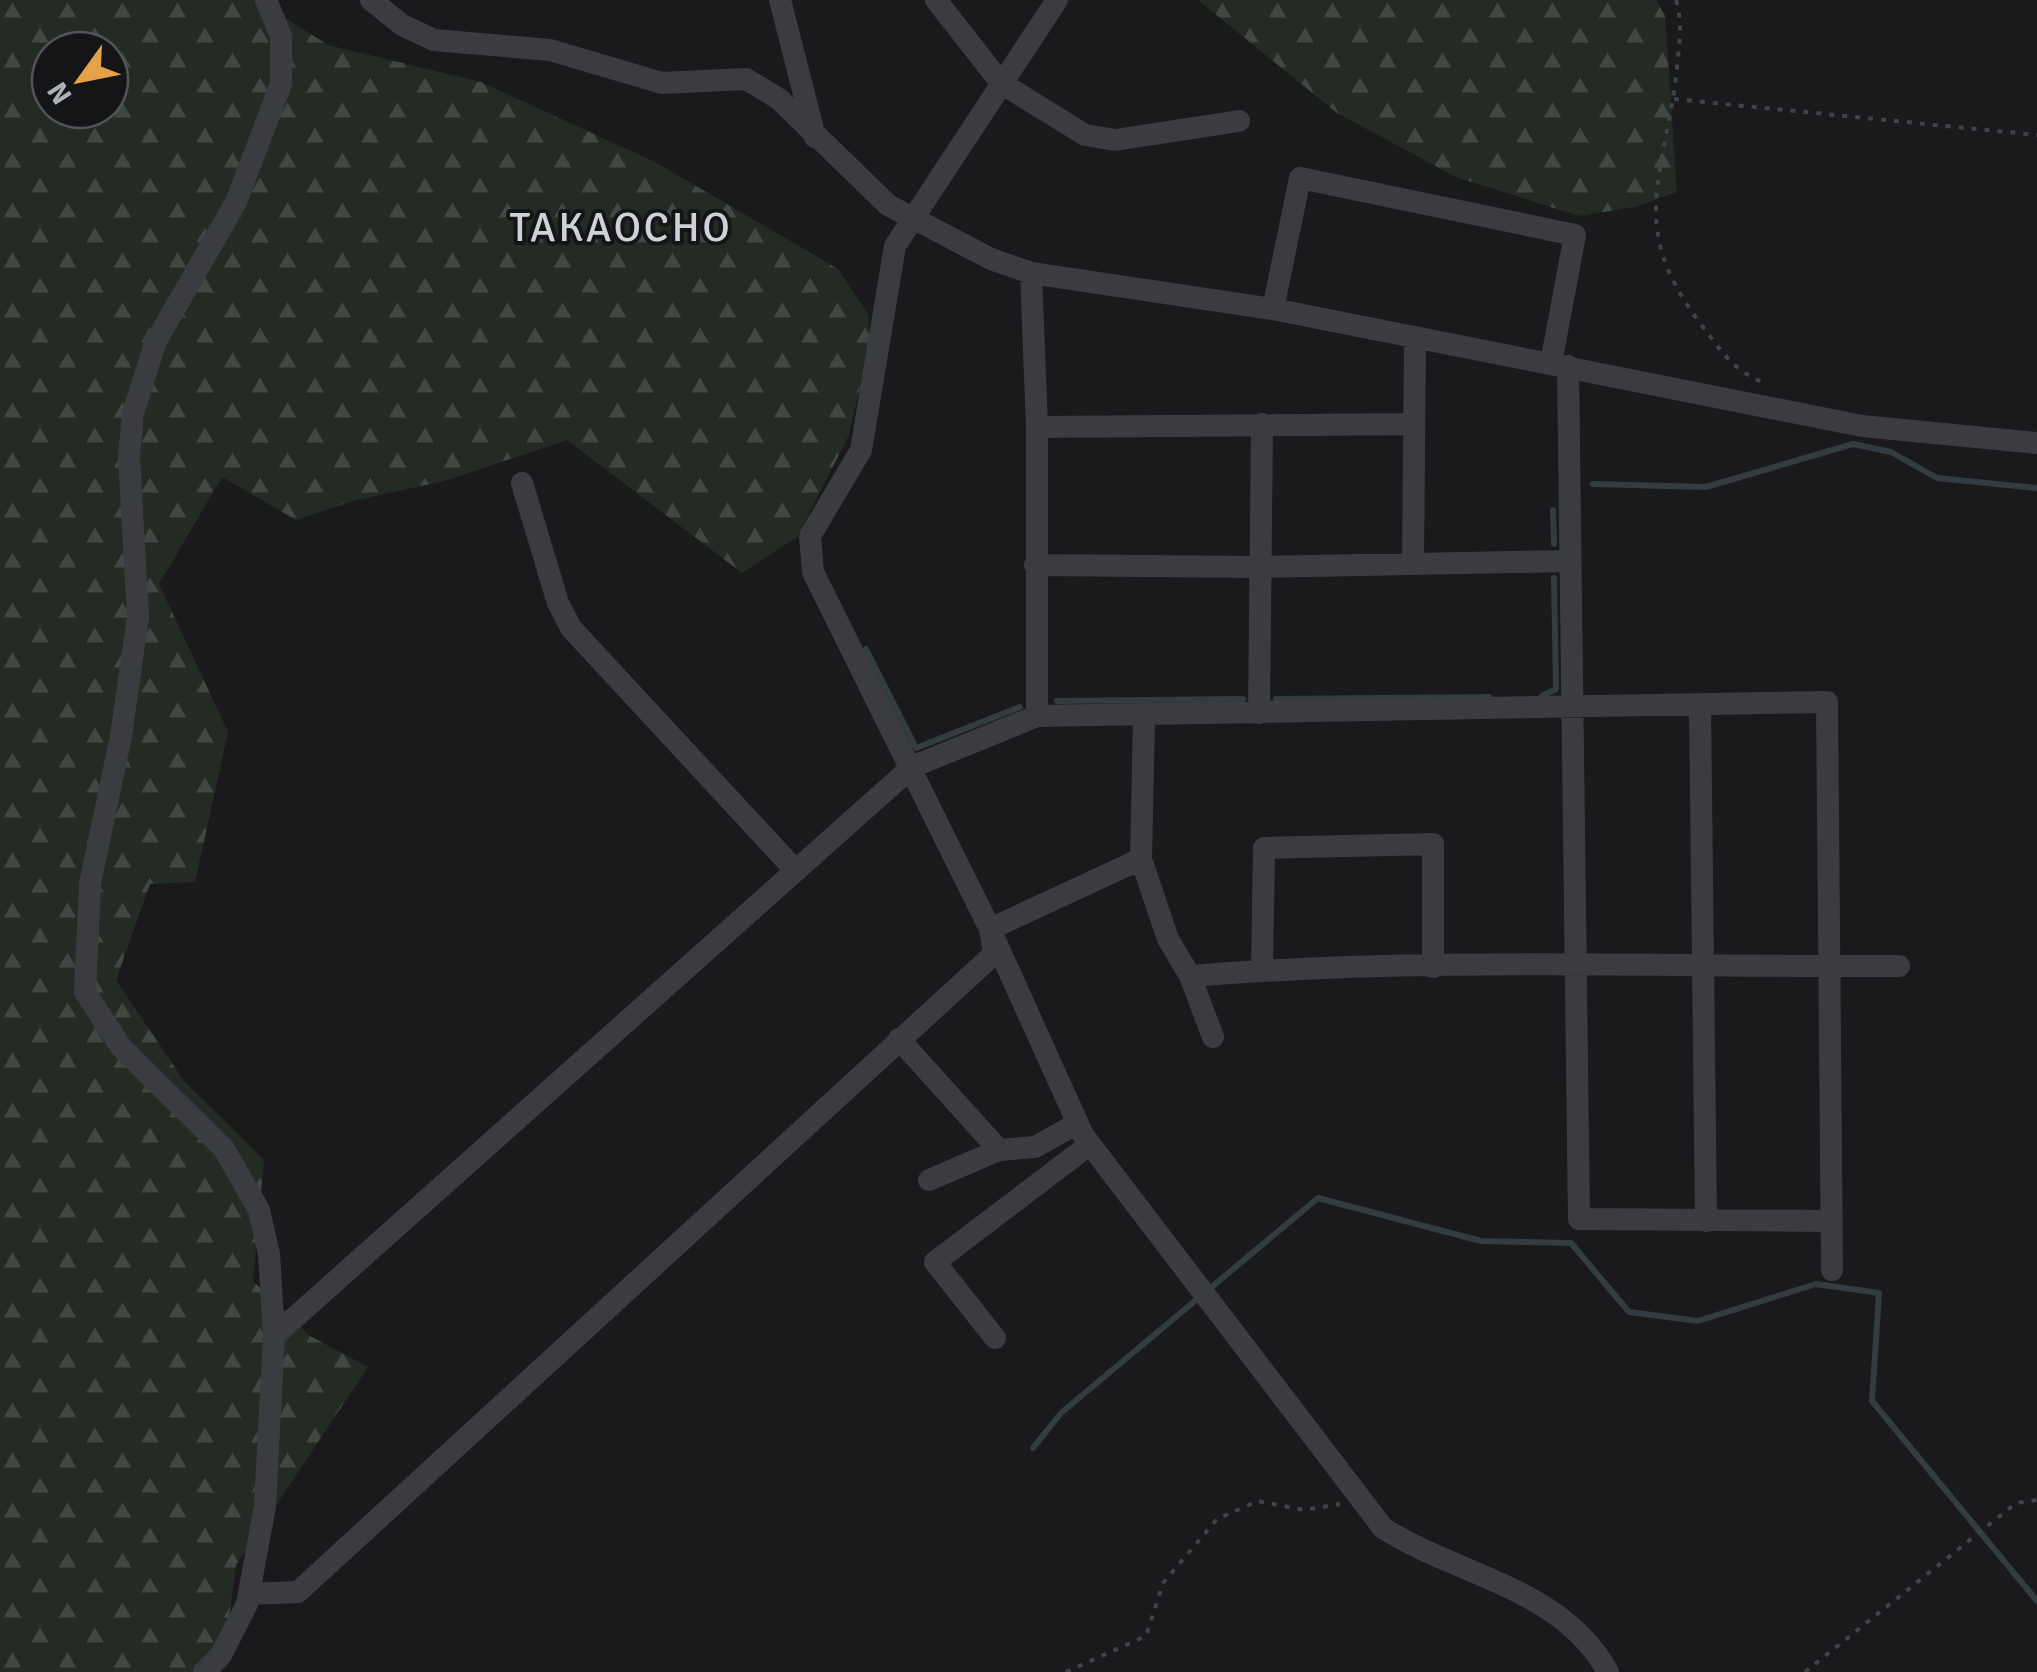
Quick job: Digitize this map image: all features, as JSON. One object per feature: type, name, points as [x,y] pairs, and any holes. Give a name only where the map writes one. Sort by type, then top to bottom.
[{"type":"street","points":[[204,1672],[221,1655],[249,1594],[266,1506],[274,1336],[269,1254],[259,1210],[224,1149],[121,1047],[85,992],[90,884],[122,736],[138,618],[130,456],[133,413],[156,342],[236,202],[281,84],[282,36],[266,0]]},
{"type":"street","points":[[371,0],[402,24],[434,40],[550,50],[662,83],[746,80],[779,99],[888,205],[910,219],[1031,273],[1273,309],[1862,426],[2037,444]]},
{"type":"street","points":[[936,0],[1001,83],[1100,140],[1239,120]]},
{"type":"street","points":[[1057,0],[910,219],[896,246],[860,450],[810,536],[813,572],[912,768],[1089,1145],[1383,1528],[1408,1544],[1498,1580],[1572,1627],[1608,1672]]},
{"type":"street","points":[[779,2],[816,139]]},
{"type":"street","points":[[1273,309],[1300,178],[1575,235],[1560,364],[1574,708],[1579,1219],[1831,1221]]},
{"type":"street","points":[[1031,273],[1037,426],[1037,716]]},
{"type":"street","points":[[1413,562],[1414,340]]},
{"type":"street","points":[[1258,712],[1262,424]]},
{"type":"street","points":[[1037,426],[1414,424]]},
{"type":"street","points":[[522,483],[558,603],[571,628],[796,871]]},
{"type":"street","points":[[1035,565],[1260,567],[1570,561]]},
{"type":"street","points":[[274,1336],[912,768],[1037,716],[1826,702],[1832,1270]]},
{"type":"street","points":[[1700,706],[1706,1221]]},
{"type":"street","points":[[1144,717],[1141,858],[1168,938],[1190,976],[1213,1038]]},
{"type":"street","points":[[1262,970],[1264,848],[1433,844],[1433,968]]},
{"type":"street","points":[[990,930],[1141,858]]},
{"type":"street","points":[[249,1594],[298,1592],[994,954],[990,930]]},
{"type":"street","points":[[1190,976],[1262,970],[1576,964],[1899,966]]},
{"type":"street","points":[[899,1039],[999,1150]]},
{"type":"street","points":[[929,1180],[999,1150],[1035,1147],[1078,1124]]},
{"type":"street","points":[[995,1338],[934,1262],[1089,1145]]},
{"type":"path","points":[[1676,0],[1681,28],[1674,99],[1652,215],[1665,267],[1677,293],[1736,371],[1772,387]]},
{"type":"path","points":[[1674,99],[2037,135]]},
{"type":"path","points":[[1066,1672],[1146,1636],[1163,1583],[1217,1519],[1258,1501],[1304,1510],[1360,1500]]},
{"type":"path","points":[[1805,1672],[2016,1503],[2037,1500]]},
{"type":"green space","points":[[0,0],[257,0],[328,45],[481,82],[655,162],[838,269],[868,314],[871,343],[848,437],[797,537],[742,573],[567,440],[444,481],[353,501],[296,520],[222,477],[159,584],[228,732],[195,882],[150,884],[116,980],[184,1081],[264,1160],[253,1281],[310,1336],[368,1367],[236,1565],[222,1672],[0,1672]]},
{"type":"green space","points":[[1198,0],[1656,0],[1665,16],[1677,192],[1635,207],[1579,216],[1456,177],[1337,113]]},
{"type":"waterway","points":[[1593,484],[1706,487],[1853,444],[1891,452],[1937,478],[2037,488]]},
{"type":"waterway","points":[[1553,510],[1554,544]]},
{"type":"waterway","points":[[1542,696],[1556,689],[1554,578]]},
{"type":"waterway","points":[[866,649],[916,748],[1020,707]]},
{"type":"waterway","points":[[1276,699],[1489,697]]},
{"type":"waterway","points":[[1057,701],[1243,699]]},
{"type":"waterway","points":[[1033,1448],[1061,1413],[1318,1198],[1481,1241],[1571,1243],[1629,1312],[1698,1321],[1816,1284],[1879,1293],[1872,1401],[2037,1601]]},
{"type":"district","name":"TAKAOCHO","points":[[621,227]]}]
